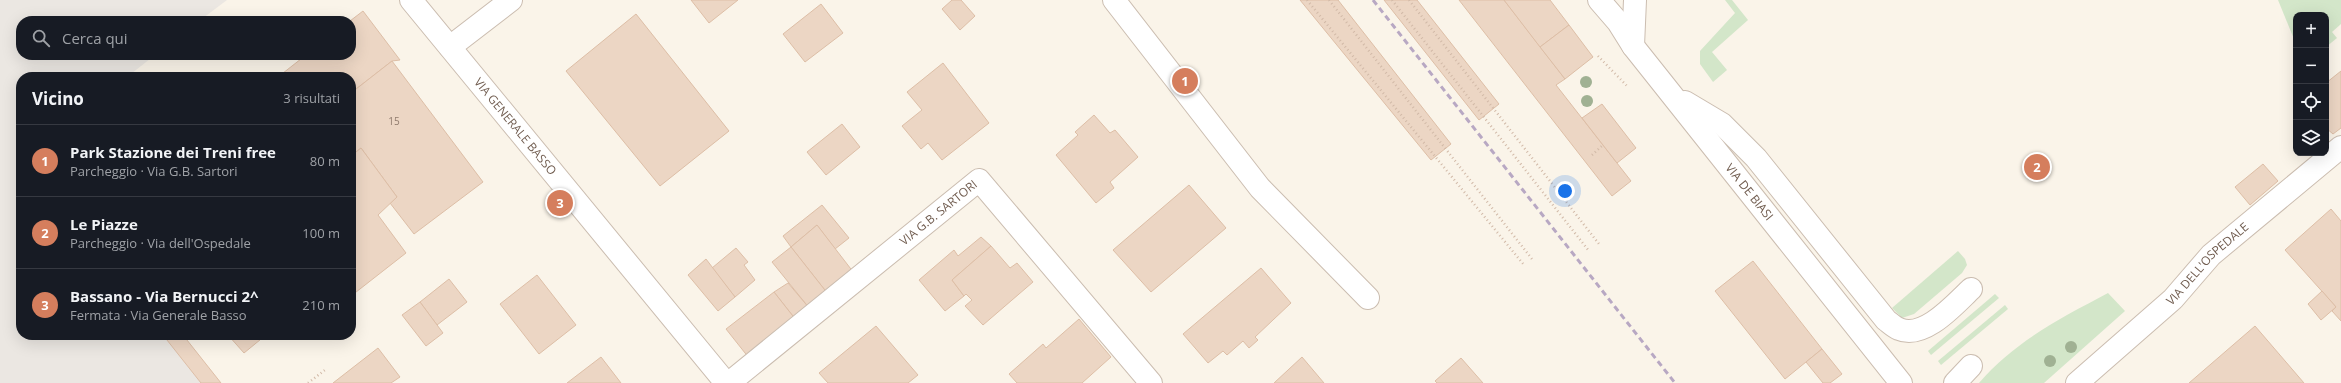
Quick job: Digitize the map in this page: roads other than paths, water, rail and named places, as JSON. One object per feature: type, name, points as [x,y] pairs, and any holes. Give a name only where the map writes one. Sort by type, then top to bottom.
[{"type":"street","name":"VIA GENERALE BASSO","points":[[411,0],[726,383]]},
{"type":"street","points":[[450,47],[512,0]]},
{"type":"street","points":[[1114,0],[1260,188],[1368,298]]},
{"type":"street","name":"VIA DE BIASI","points":[[1599,0],[1618,22],[1633,46],[1901,383]]},
{"type":"street","points":[[1618,0],[1618,22]]},
{"type":"street","points":[[1633,46],[1635,0]]},
{"type":"street","points":[[1672,94],[1722,124],[1756,158],[1886,320],[1898,329],[1905,331],[1924,327],[1938,320],[1972,288]]},
{"type":"street","name":"VIA DELL'OSPEDALE","points":[[2077,383],[2173,299],[2211,255],[2341,147]]},
{"type":"street","name":"VIA G.B. SARTORI","points":[[729,383],[979,180],[1151,383]]},
{"type":"street","points":[[1955,383],[1971,366]]},
{"type":"railway","points":[[1373,0],[1675,383]]},
{"type":"place","name":"Park Stazione dei Treni free","points":[[1185,81]]},
{"type":"place","name":"Le Piazze","points":[[2037,167]]},
{"type":"place","name":"Bassano - Via Bernucci 2^","points":[[560,203]]}]
